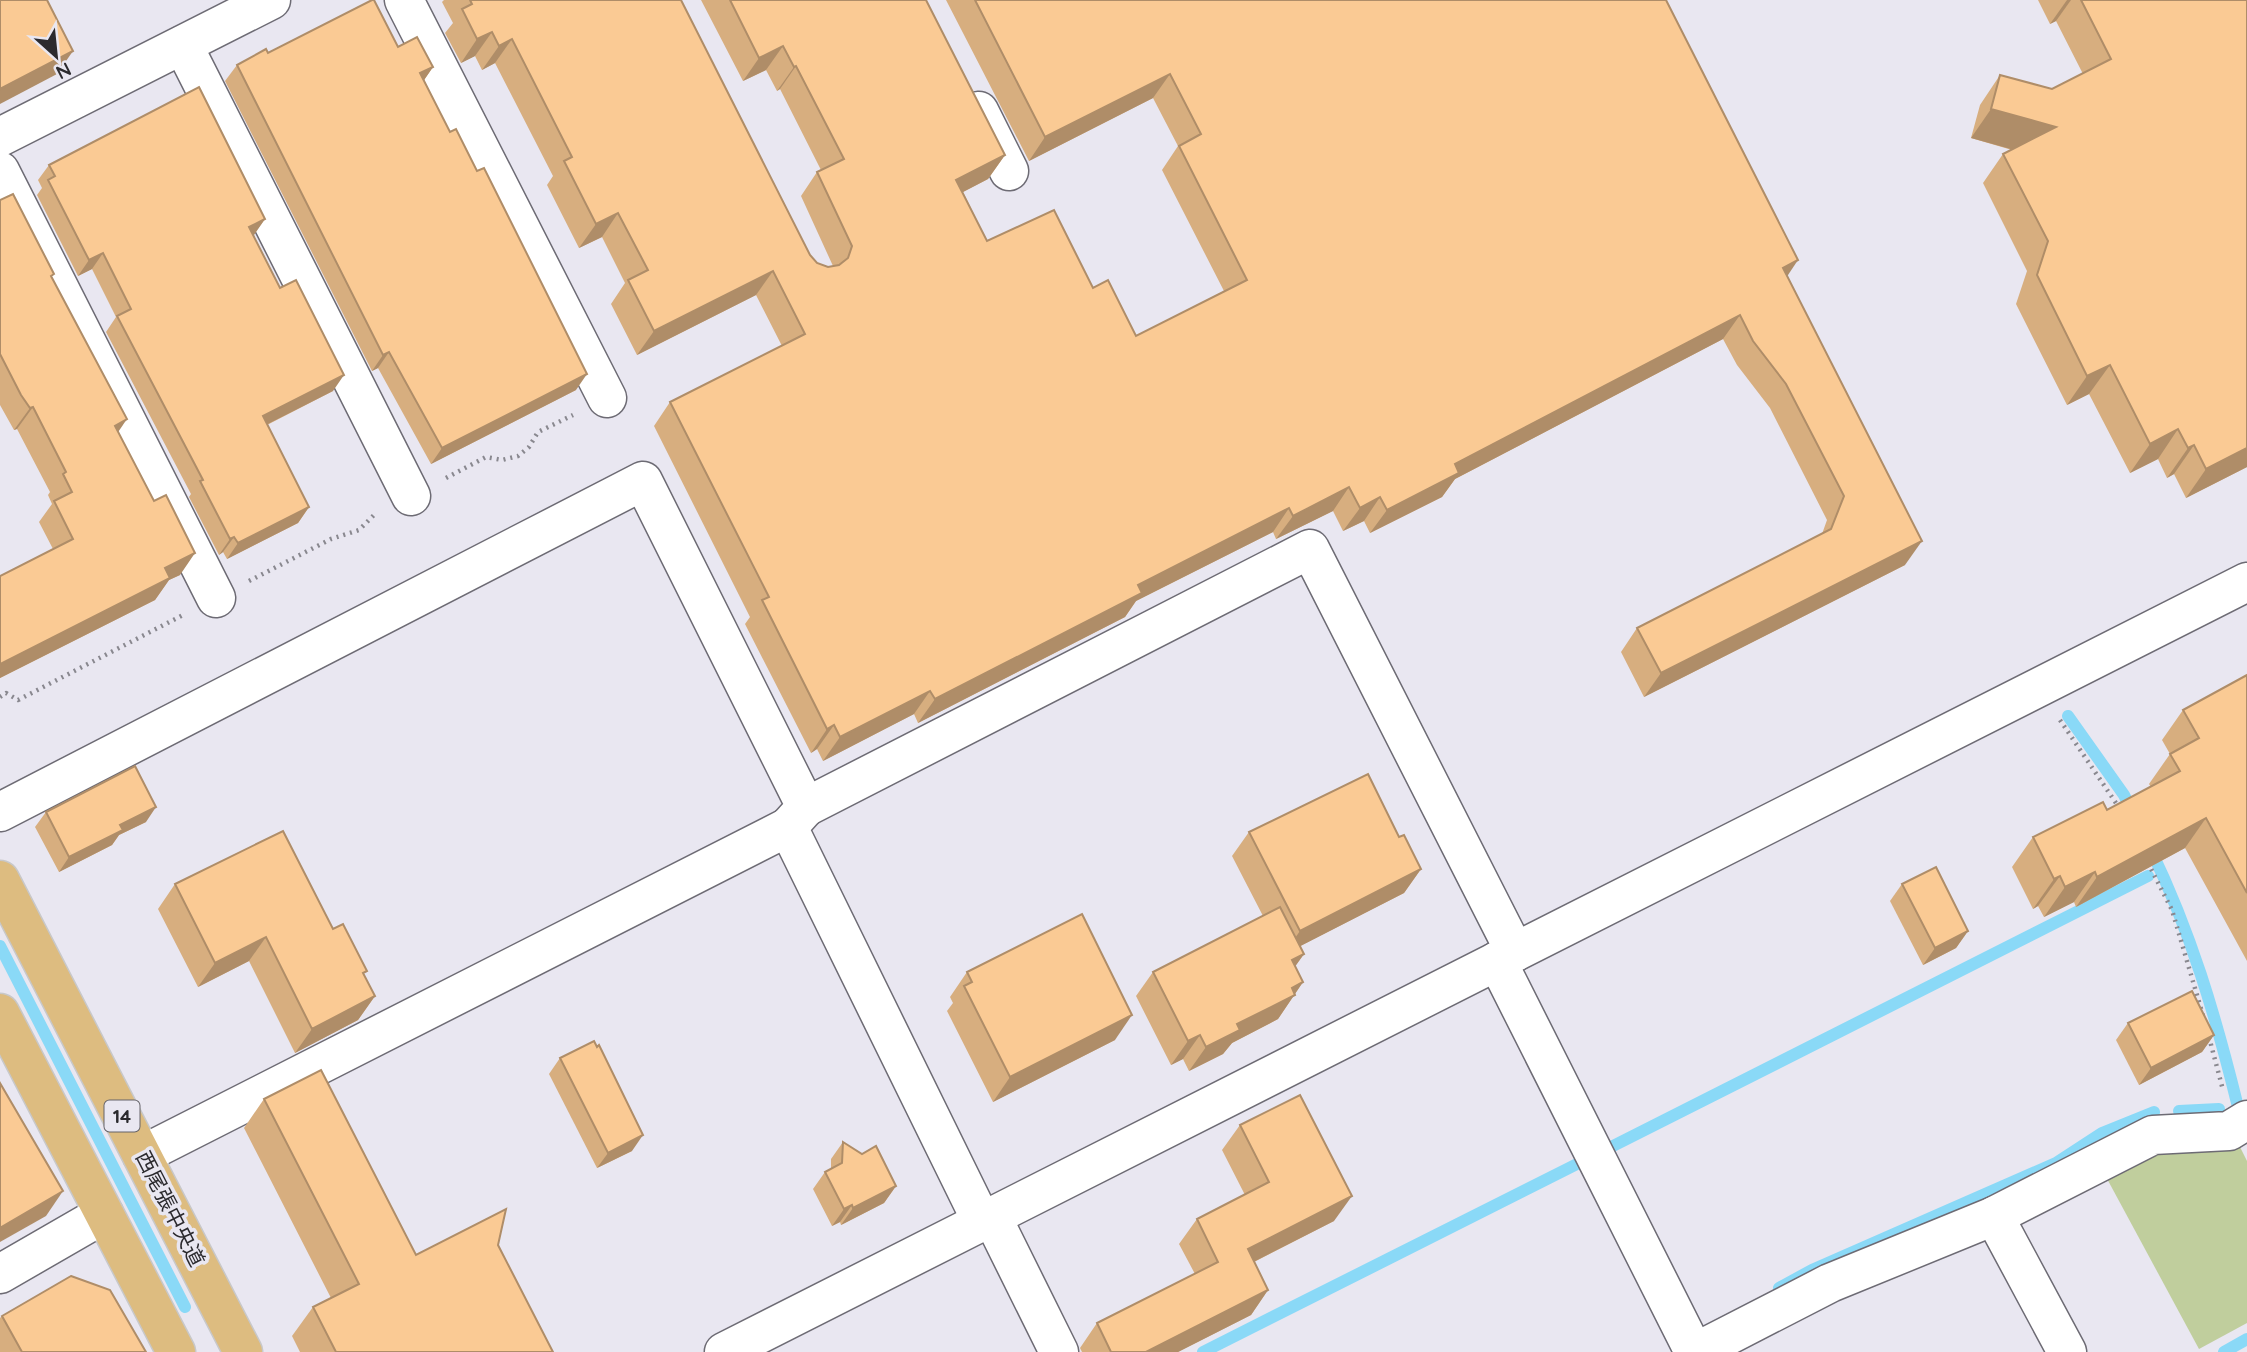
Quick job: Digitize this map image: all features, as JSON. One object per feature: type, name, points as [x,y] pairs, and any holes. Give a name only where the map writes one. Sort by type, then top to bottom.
[{"type":"main road","name":"西尾張中央道","points":[[0,880],[243,1352]]},
{"type":"main road","points":[[0,1013],[176,1352]]},
{"type":"street","points":[[0,137],[271,0]]},
{"type":"street","points":[[404,0],[607,398]]},
{"type":"street","points":[[183,44],[411,496]]},
{"type":"street","points":[[966,86],[1009,171]]},
{"type":"street","points":[[0,171],[216,598]]},
{"type":"street","points":[[0,812],[643,481],[797,817],[987,1219],[1059,1352]]},
{"type":"street","points":[[142,1155],[1310,549],[1695,1352],[1830,1283],[1994,1216],[2152,1135],[2240,1124]]},
{"type":"street","points":[[724,1352],[2247,582]]},
{"type":"street","points":[[0,1273],[104,1213]]},
{"type":"street","points":[[1994,1216],[2067,1352]]},
{"type":"path","points":[[0,696],[6,693],[18,700],[331,538],[359,530],[368,517],[486,457],[502,460],[518,456],[529,447],[538,432],[607,398]]},
{"type":"path","points":[[2038,688],[2121,811]]},
{"type":"path","points":[[2146,860],[2172,910],[2240,1124]]},
{"type":"green space","points":[[2240,1147],[2247,1161],[2247,1323],[2199,1349],[2105,1175],[2165,1150]]},
{"type":"building","points":[[0,0],[47,0],[73,51],[0,89]]},
{"type":"building","points":[[372,0],[398,47],[417,37],[433,67],[420,73],[450,132],[456,129],[477,171],[484,168],[587,374],[442,448],[389,352],[383,355],[237,65],[266,49],[268,53]]},
{"type":"building","points":[[470,0],[681,0],[810,255],[817,263],[828,267],[839,265],[848,258],[852,246],[817,172],[844,159],[783,46],[759,58],[730,0],[926,0],[1005,155],[956,180],[987,241],[1054,210],[1093,288],[1108,280],[1136,336],[1247,280],[1179,146],[1201,134],[1170,74],[1045,137],[975,0],[1666,0],[1798,260],[1783,268],[1922,541],[1661,673],[1637,628],[1831,529],[1844,496],[1786,384],[1753,341],[1740,315],[1455,464],[1459,473],[1387,510],[1380,497],[1360,508],[1349,487],[1293,516],[1289,508],[1138,585],[1142,593],[935,699],[930,691],[840,737],[834,725],[827,729],[762,600],[769,597],[670,402],[805,334],[773,271],[654,331],[628,280],[648,270],[618,213],[596,224],[564,161],[572,157],[512,39],[499,46],[492,32],[477,39],[462,9],[472,4]]},
{"type":"building","points":[[2081,0],[2247,0],[2247,448],[2206,469],[2194,445],[2188,448],[2178,429],[2150,444],[2110,365],[2087,376],[2037,275],[2048,241],[2003,154],[2056,127],[1991,109],[2000,75],[2052,89],[2111,59]]},
{"type":"building","points":[[199,87],[265,219],[249,227],[280,288],[296,280],[344,375],[263,416],[309,507],[238,543],[234,537],[230,539],[200,481],[203,480],[117,316],[131,309],[103,253],[89,260],[48,180],[55,176],[49,165]]},
{"type":"building","points":[[13,194],[54,274],[51,276],[127,419],[115,426],[154,501],[166,495],[195,553],[165,568],[170,578],[0,664],[0,576],[73,539],[54,501],[72,492],[63,474],[66,472],[33,407],[30,408],[21,395],[0,354],[0,200]]},
{"type":"building","points":[[2247,675],[2247,893],[2206,818],[2097,877],[2095,872],[2065,887],[2060,876],[2054,879],[2033,837],[2103,802],[2107,810],[2180,771],[2170,754],[2199,738],[2183,710]]},
{"type":"building","points":[[135,766],[156,807],[120,825],[123,830],[69,857],[46,812]]},
{"type":"building","points":[[1368,774],[1399,837],[1404,835],[1421,869],[1300,931],[1249,832]]},
{"type":"building","points":[[283,831],[333,929],[343,924],[367,971],[363,973],[375,996],[312,1029],[266,937],[215,963],[175,884]]},
{"type":"building","points":[[1936,867],[1968,931],[1935,948],[1902,884]]},
{"type":"building","points":[[1280,907],[1304,954],[1292,960],[1303,982],[1292,988],[1295,995],[1237,1024],[1240,1030],[1206,1047],[1200,1035],[1188,1041],[1153,972]]},
{"type":"building","points":[[1082,914],[1132,1015],[1010,1077],[964,986],[972,982],[967,972]]},
{"type":"building","points":[[2192,991],[2214,1035],[2151,1068],[2128,1023]]},
{"type":"building","points":[[594,1041],[597,1047],[599,1045],[643,1135],[608,1153],[560,1058]]},
{"type":"building","points":[[321,1070],[416,1255],[506,1209],[498,1245],[553,1352],[336,1352],[313,1307],[359,1284],[264,1099]]},
{"type":"building","points":[[0,1083],[63,1191],[0,1228]]},
{"type":"building","points":[[1300,1095],[1352,1196],[1248,1249],[1268,1290],[1146,1352],[1111,1352],[1097,1323],[1218,1262],[1197,1219],[1269,1182],[1240,1125]]},
{"type":"building","points":[[843,1142],[862,1154],[876,1146],[896,1186],[853,1208],[852,1205],[844,1209],[825,1172],[842,1163]]},
{"type":"building","points":[[71,1276],[110,1290],[146,1352],[22,1352],[2,1316]]},
{"type":"waterway","points":[[2068,716],[2124,795],[2134,815]]},
{"type":"waterway","points":[[2151,850],[2201,974],[2237,1103]]},
{"type":"waterway","points":[[1607,1149],[2148,876]]},
{"type":"waterway","points":[[0,946],[185,1307]]},
{"type":"waterway","points":[[2179,1111],[2219,1109]]},
{"type":"waterway","points":[[1779,1288],[1812,1270],[2056,1163],[2102,1133],[2154,1112]]},
{"type":"waterway","points":[[1203,1352],[1581,1162]]},
{"type":"waterway","points":[[2224,1352],[2247,1339]]}]
